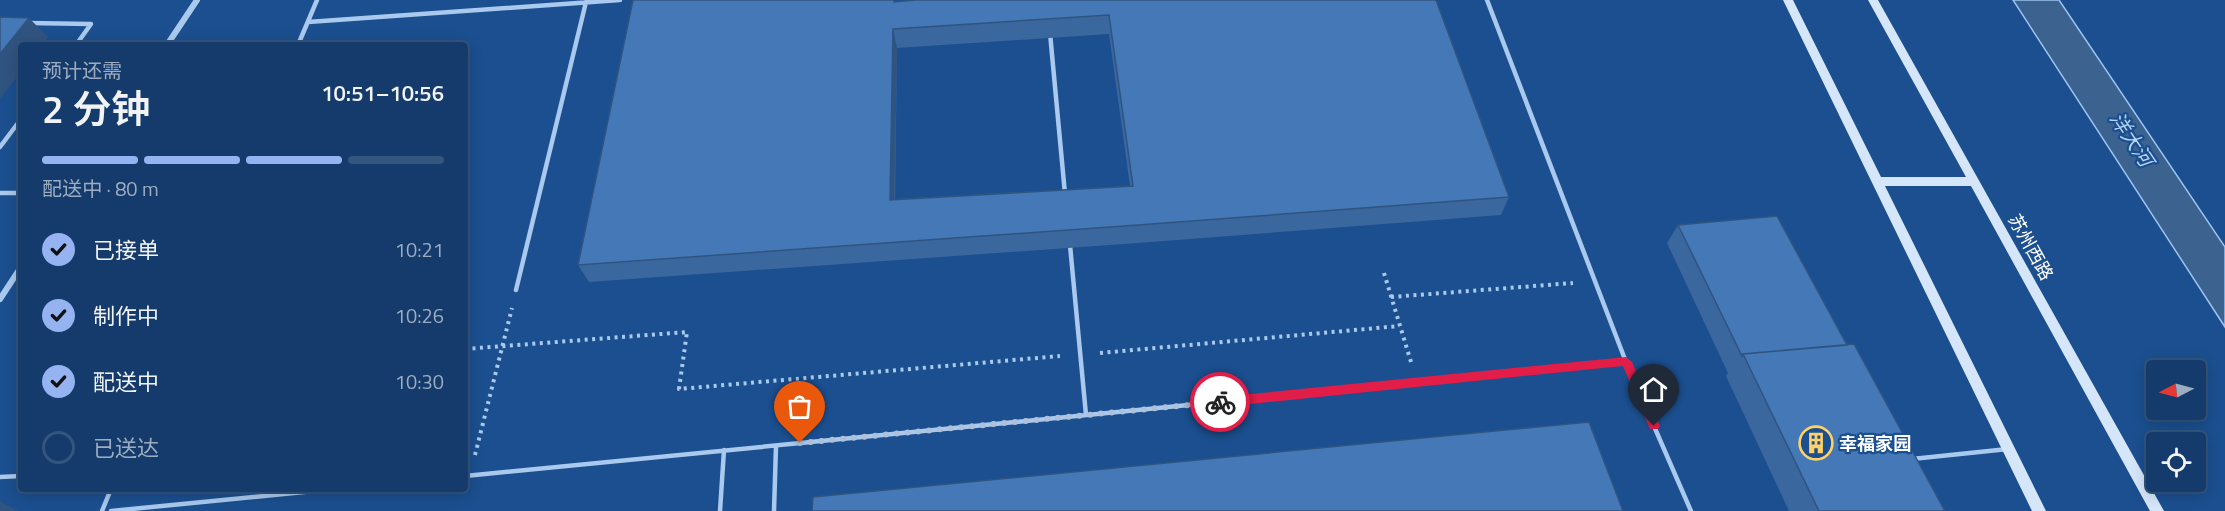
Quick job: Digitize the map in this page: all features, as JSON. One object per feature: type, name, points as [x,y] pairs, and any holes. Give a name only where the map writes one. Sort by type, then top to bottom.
[{"type":"main road","points":[[1788,0],[2038,511]]},
{"type":"main road","name":"苏州西路","points":[[1873,0],[2157,511]]},
{"type":"main road","points":[[1876,181],[1974,182]]},
{"type":"street","points":[[169,42],[197,0]]},
{"type":"street","points":[[0,299],[18,272]]},
{"type":"lane","points":[[299,42],[317,0]]},
{"type":"lane","points":[[308,22],[620,0]]},
{"type":"lane","points":[[1487,0],[1626,362],[1691,511]]},
{"type":"lane","points":[[516,290],[586,2]]},
{"type":"lane","points":[[23,23],[91,24],[77,42]]},
{"type":"lane","points":[[1049,24],[1066,201]]},
{"type":"lane","points":[[0,147],[18,123]]},
{"type":"lane","points":[[0,193],[18,193]]},
{"type":"lane","points":[[1069,236],[1086,415]]},
{"type":"lane","points":[[468,476],[1626,362]]},
{"type":"lane","points":[[774,511],[776,446]]},
{"type":"lane","points":[[1906,460],[2008,449]]},
{"type":"lane","points":[[720,511],[724,450]]},
{"type":"lane","points":[[0,477],[18,476]]},
{"type":"lane","points":[[102,511],[110,492]]},
{"type":"lane","points":[[111,511],[304,492]]},
{"type":"path","points":[[1384,273],[1417,382]]},
{"type":"path","points":[[1391,297],[1596,281]]},
{"type":"path","points":[[468,472],[516,290]]},
{"type":"path","points":[[468,349],[687,332],[679,390],[1399,326]]},
{"type":"water","name":"洋大河","points":[[2013,0],[2059,0],[2225,247],[2225,327]]},
{"type":"building","points":[[633,0],[894,0],[894,2],[916,0],[1436,0],[1509,197],[1138,225],[578,265]],"holes":[[[1109,15],[1133,186],[890,200],[893,29]]]},
{"type":"building","points":[[0,17],[29,18],[0,54]]},
{"type":"building","points":[[1777,216],[1847,345],[1743,354],[1742,356],[1678,225]]},
{"type":"building","name":"幸福家园","points":[[1854,344],[1945,511],[1819,511],[1743,354]]},
{"type":"building","points":[[1589,422],[1623,511],[812,511],[813,497]]},
{"type":"way so far","points":[[800,443],[1220,402]]},
{"type":"place","name":"幸福家园","points":[[1816,443]]},
{"type":"route","points":[[1220,402],[1626,362],[1654,426]]}]
